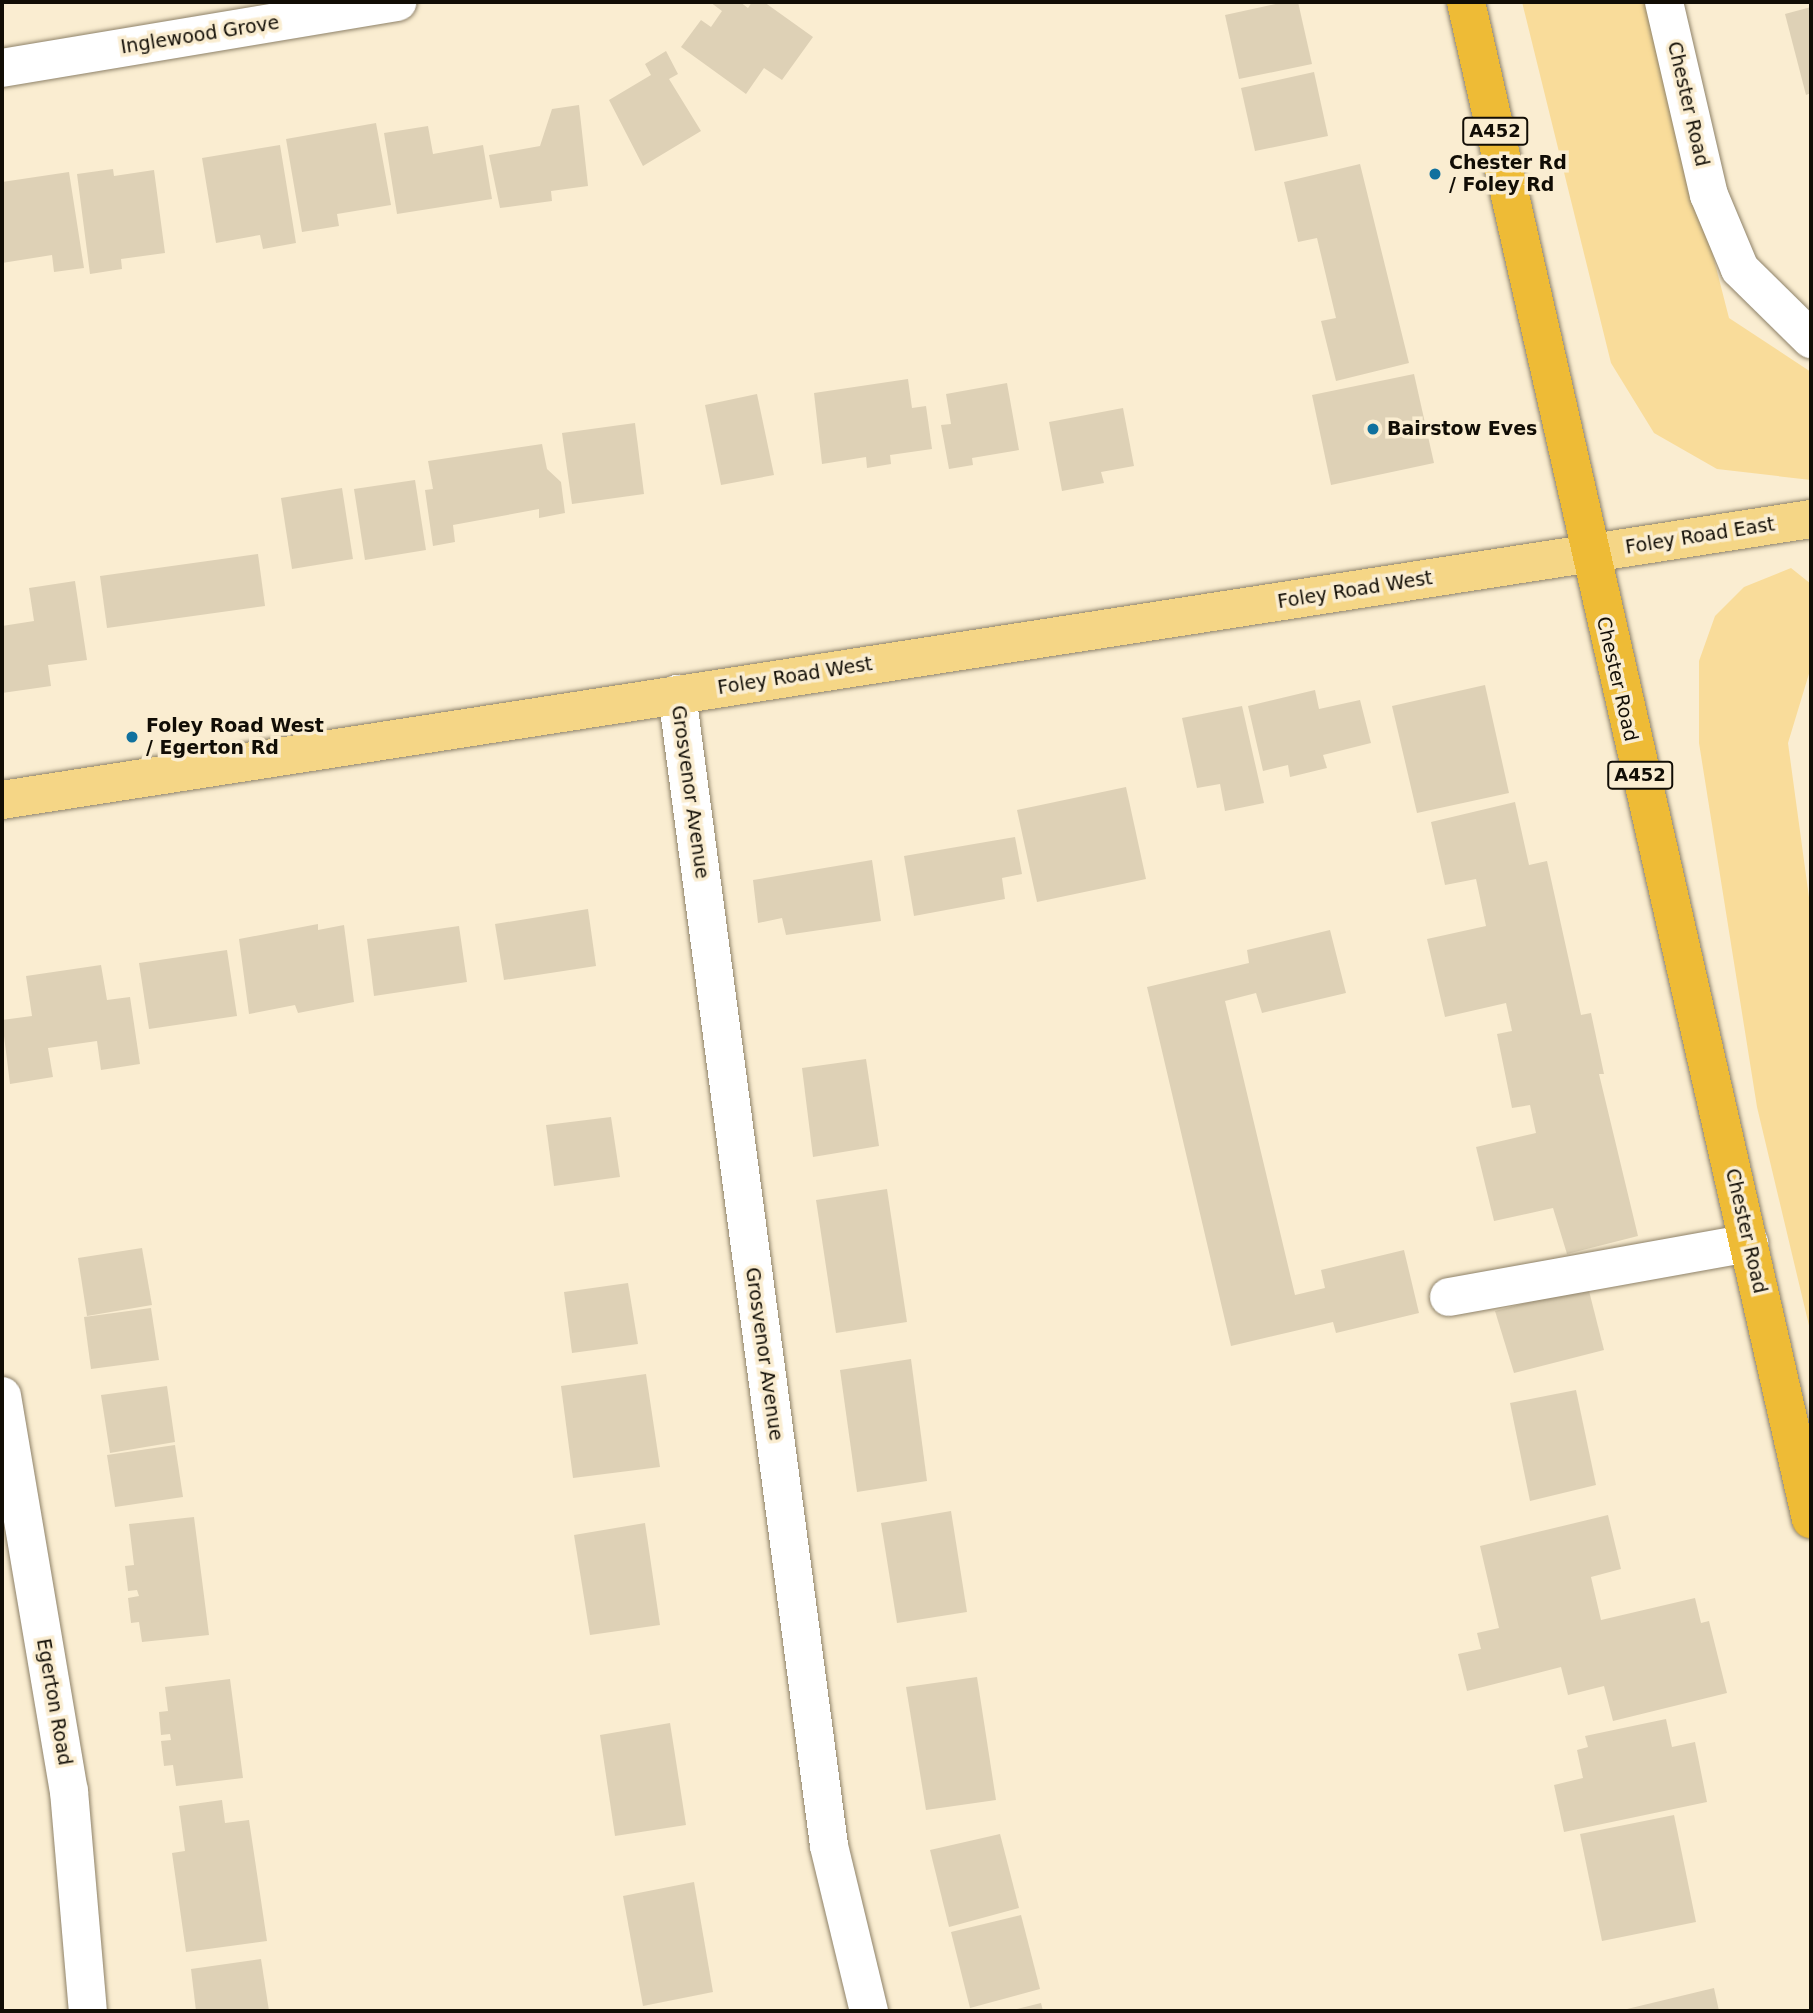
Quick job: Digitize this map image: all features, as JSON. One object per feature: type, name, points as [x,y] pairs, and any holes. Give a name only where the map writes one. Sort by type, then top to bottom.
[{"type":"highway","name":"Chester Road","points":[[1466,2],[1588,554],[1811,1519]]},
{"type":"main road","name":"Foley Road East","points":[[1588,554],[1811,519]]},
{"type":"main road","name":"Foley Road West","points":[[2,800],[1588,554]]},
{"type":"street","name":"Inglewood Grove","points":[[2,68],[398,2]]},
{"type":"street","name":"Chester Road","points":[[1664,2],[1709,195],[1740,269],[1811,339]]},
{"type":"street","name":"Grosvenor Avenue","points":[[677,694],[829,1846],[869,2011]]},
{"type":"street","points":[[1449,1297],[1749,1243]]},
{"type":"street","name":"Egerton Road","points":[[2,1396],[69,1791],[88,2011]]},
{"type":"shaded area","points":[[1522,2],[1648,2],[1729,318],[1811,372],[1811,480],[1717,469],[1654,433],[1611,363]]},
{"type":"shaded area","points":[[1791,568],[1811,584],[1811,667],[1788,743],[1811,912],[1811,1334],[1757,1107],[1699,743],[1699,661],[1715,616],[1744,587]]},
{"type":"building","points":[[710,2],[740,2],[748,8],[752,2],[764,2],[813,37],[782,80],[764,68],[746,94],[681,47],[701,20],[711,27],[722,11]]},
{"type":"building","points":[[1285,2],[1298,2],[1312,64],[1239,79],[1225,15]]},
{"type":"building","points":[[1811,7],[1811,93],[1806,95],[1785,14]]},
{"type":"building","points":[[666,51],[678,74],[669,79],[701,131],[643,166],[609,100],[651,75],[645,64]]},
{"type":"building","points":[[1314,72],[1328,136],[1255,151],[1241,88]]},
{"type":"building","points":[[579,105],[588,186],[551,191],[552,201],[500,208],[489,155],[540,146],[552,109]]},
{"type":"building","points":[[376,123],[391,205],[337,214],[339,226],[302,232],[286,139]]},
{"type":"building","points":[[428,126],[433,154],[483,145],[492,199],[397,214],[384,133]]},
{"type":"building","points":[[280,145],[296,243],[263,249],[260,235],[216,243],[202,158]]},
{"type":"building","points":[[1360,164],[1409,363],[1336,381],[1321,321],[1336,318],[1317,238],[1298,242],[1284,182]]},
{"type":"building","points":[[113,169],[114,176],[154,170],[165,253],[121,259],[122,269],[90,274],[77,174]]},
{"type":"building","points":[[69,172],[84,268],[54,272],[52,255],[2,263],[2,182]]},
{"type":"building","name":"Bairstow Eves","points":[[1414,374],[1434,463],[1331,485],[1312,395]]},
{"type":"building","points":[[908,379],[912,408],[926,406],[932,449],[890,455],[891,464],[867,468],[866,457],[822,464],[814,393]]},
{"type":"building","points":[[1007,383],[1019,450],[972,458],[973,465],[949,469],[941,425],[951,424],[946,394]]},
{"type":"building","points":[[757,394],[774,475],[721,485],[705,405]]},
{"type":"building","points":[[1123,408],[1134,466],[1101,472],[1104,483],[1062,491],[1049,422]]},
{"type":"building","points":[[635,423],[644,494],[572,504],[562,433]]},
{"type":"building","points":[[542,444],[547,469],[561,482],[565,513],[539,518],[539,509],[453,525],[455,542],[433,546],[425,490],[433,489],[428,461]]},
{"type":"building","points":[[415,480],[426,550],[365,560],[354,489]]},
{"type":"building","points":[[342,488],[353,559],[292,569],[281,498]]},
{"type":"building","points":[[258,554],[265,606],[107,628],[100,576]]},
{"type":"building","points":[[75,581],[87,660],[48,665],[51,686],[2,693],[2,626],[34,621],[29,588]]},
{"type":"building","points":[[1485,685],[1509,793],[1417,813],[1392,706]]},
{"type":"building","points":[[1315,690],[1319,709],[1360,700],[1371,743],[1323,755],[1327,768],[1290,777],[1288,765],[1263,771],[1248,706]]},
{"type":"building","points":[[1242,706],[1264,803],[1225,811],[1220,784],[1197,788],[1182,718]]},
{"type":"building","points":[[1126,787],[1146,879],[1037,902],[1017,810]]},
{"type":"building","points":[[1515,802],[1529,865],[1547,861],[1581,1015],[1591,1013],[1604,1074],[1599,1074],[1638,1236],[1567,1254],[1553,1208],[1494,1221],[1476,1147],[1536,1133],[1530,1105],[1512,1108],[1497,1034],[1512,1031],[1506,1003],[1445,1017],[1427,939],[1486,926],[1476,879],[1445,885],[1431,822]]},
{"type":"building","points":[[1015,837],[1022,874],[1002,878],[1005,899],[914,916],[904,856]]},
{"type":"building","points":[[872,860],[881,921],[786,935],[782,918],[758,923],[753,880]]},
{"type":"building","points":[[588,909],[596,966],[504,980],[495,924]]},
{"type":"building","points":[[318,924],[318,930],[344,925],[354,1002],[298,1013],[295,1005],[249,1014],[239,939]]},
{"type":"building","points":[[459,926],[467,982],[374,996],[367,939]]},
{"type":"building","points":[[1330,930],[1346,993],[1262,1013],[1256,993],[1225,1001],[1295,1295],[1325,1288],[1321,1270],[1404,1250],[1419,1313],[1336,1333],[1333,1322],[1231,1346],[1147,987],[1249,963],[1247,950]]},
{"type":"building","points":[[227,950],[237,1016],[149,1029],[139,963]]},
{"type":"building","points":[[101,965],[107,1000],[130,997],[140,1064],[101,1070],[97,1041],[48,1048],[53,1077],[10,1084],[2,1020],[32,1016],[26,976]]},
{"type":"building","points":[[866,1059],[879,1146],[813,1157],[802,1068]]},
{"type":"building","points":[[611,1117],[620,1177],[554,1186],[546,1125]]},
{"type":"building","points":[[887,1189],[907,1322],[836,1333],[816,1200]]},
{"type":"building","points":[[142,1248],[152,1305],[87,1316],[78,1258]]},
{"type":"building","points":[[628,1283],[638,1344],[572,1353],[564,1292]]},
{"type":"building","points":[[1588,1287],[1604,1350],[1514,1373],[1495,1311]]},
{"type":"building","points":[[151,1308],[159,1360],[91,1369],[84,1317]]},
{"type":"building","points":[[911,1359],[927,1481],[857,1492],[840,1370]]},
{"type":"building","points":[[646,1374],[660,1467],[573,1478],[561,1386]]},
{"type":"building","points":[[167,1386],[175,1442],[110,1453],[101,1395]]},
{"type":"building","points":[[1576,1390],[1596,1485],[1530,1501],[1510,1403]]},
{"type":"building","points":[[175,1445],[183,1497],[115,1507],[107,1455]]},
{"type":"building","points":[[951,1511],[967,1612],[897,1623],[881,1523]]},
{"type":"building","points":[[1608,1515],[1621,1569],[1591,1577],[1601,1620],[1695,1598],[1701,1623],[1709,1621],[1727,1693],[1613,1721],[1604,1686],[1568,1695],[1561,1667],[1467,1691],[1458,1654],[1481,1649],[1477,1633],[1499,1628],[1480,1546]]},
{"type":"building","points":[[194,1517],[209,1635],[142,1642],[139,1622],[131,1623],[128,1598],[139,1596],[137,1590],[128,1591],[125,1566],[134,1565],[129,1524]]},
{"type":"building","points":[[645,1523],[660,1625],[590,1635],[574,1535]]},
{"type":"building","points":[[977,1677],[996,1800],[926,1810],[906,1687]]},
{"type":"building","points":[[230,1679],[243,1778],[176,1786],[173,1765],[164,1766],[161,1741],[171,1740],[170,1734],[161,1735],[159,1712],[168,1711],[165,1687]]},
{"type":"building","points":[[1666,1719],[1672,1747],[1695,1742],[1707,1802],[1564,1832],[1554,1785],[1583,1778],[1577,1750],[1588,1747],[1585,1736]]},
{"type":"building","points":[[670,1723],[686,1825],[615,1836],[600,1735]]},
{"type":"building","points":[[222,1800],[225,1823],[249,1820],[267,1941],[186,1952],[172,1853],[185,1851],[179,1806]]},
{"type":"building","points":[[1674,1815],[1696,1922],[1602,1941],[1580,1834]]},
{"type":"building","points":[[1000,1834],[1019,1908],[949,1927],[930,1850]]},
{"type":"building","points":[[694,1882],[713,1992],[643,2006],[623,1896]]},
{"type":"building","points":[[1021,1915],[1040,1989],[970,2008],[951,1932]]},
{"type":"building","points":[[261,1959],[269,2011],[196,2011],[191,1969]]},
{"type":"building","points":[[1714,1988],[1719,2011],[1627,2009]]},
{"type":"building","points":[[1041,2003],[1043,2011],[1013,2011],[1013,2010]]},
{"type":"place","name":"Chester Rd / Foley Rd","points":[[1435,174]]},
{"type":"place","name":"Bairstow Eves","points":[[1373,429]]},
{"type":"place","name":"Foley Road West / Egerton Rd","points":[[132,737]]}]
